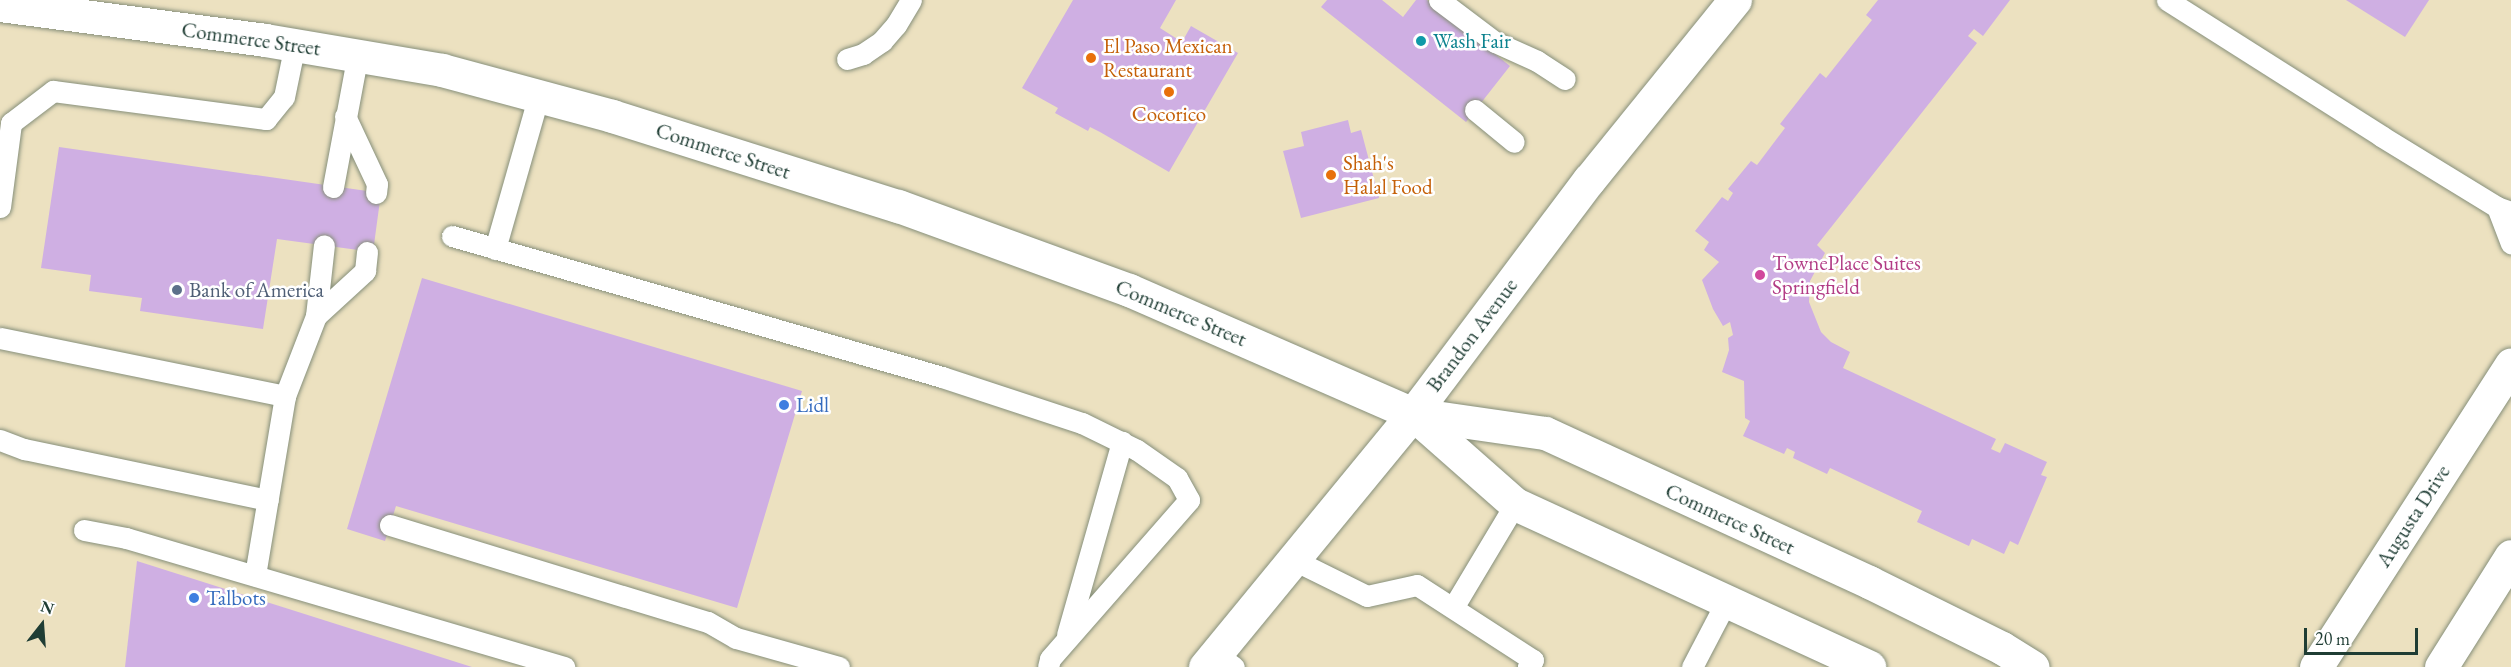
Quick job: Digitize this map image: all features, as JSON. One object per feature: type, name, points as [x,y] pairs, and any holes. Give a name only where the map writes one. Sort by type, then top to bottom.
[{"type":"main road","name":"Brandon Avenue","points":[[1219,663],[1294,560],[1413,414],[1589,180],[1735,0]]},
{"type":"main road","name":"Commerce Street","points":[[0,4],[295,44],[442,70],[539,95],[898,206],[1118,285],[1413,414],[1545,433],[1869,582],[2002,648],[2033,667]]},
{"type":"main road","name":"Augusta Drive","points":[[2316,667],[2511,364]]},
{"type":"main road","name":"Commerce Street","points":[[1413,414],[1515,504],[1869,667]]},
{"type":"main road","points":[[2441,667],[2511,556]]},
{"type":"lane","points":[[847,59],[863,54],[882,41],[896,25],[911,0]]},
{"type":"lane","points":[[1439,0],[1495,42],[1528,56],[1565,79]]},
{"type":"lane","points":[[2167,0],[2504,209],[2511,243]]},
{"type":"lane","points":[[0,207],[12,123],[53,91],[266,119],[284,97],[295,44]]},
{"type":"lane","points":[[333,186],[358,54]]},
{"type":"lane","points":[[495,249],[539,95]]},
{"type":"lane","points":[[1475,110],[1514,142]]},
{"type":"lane","points":[[345,116],[377,184],[376,193]]},
{"type":"lane","points":[[452,236],[942,377],[1082,423],[1137,450],[1177,478],[1189,500],[1050,659],[1048,667]]},
{"type":"lane","points":[[255,576],[285,396],[316,316],[324,245]]},
{"type":"lane","points":[[316,316],[365,271],[367,252]]},
{"type":"lane","points":[[0,338],[285,396]]},
{"type":"lane","points":[[0,440],[24,449],[268,500]]},
{"type":"lane","points":[[1065,643],[1122,442]]},
{"type":"lane","points":[[1454,606],[1515,504]]},
{"type":"lane","points":[[390,525],[708,622],[736,638],[839,667]]},
{"type":"lane","points":[[84,530],[126,538],[564,667]]},
{"type":"lane","points":[[1294,560],[1366,596],[1417,585],[1454,606],[1533,660],[1528,667]]},
{"type":"lane","points":[[1692,667],[1726,602]]},
{"type":"building","points":[[1073,0],[1176,0],[1160,28],[1182,42],[1191,26],[1238,53],[1169,172],[1100,132],[1090,127],[1088,131],[1055,113],[1058,108],[1022,88]]},
{"type":"building","name":"Wash Fair","points":[[1327,0],[1382,0],[1403,17],[1416,0],[1427,0],[1510,66],[1466,122],[1321,7]]},
{"type":"building","name":"TownePlace Suites Springfield","points":[[1878,0],[2010,0],[1983,36],[1974,29],[1968,36],[1977,43],[1817,245],[1825,253],[1810,281],[1809,302],[1821,332],[1831,342],[1850,352],[1843,368],[1996,439],[1991,449],[2000,453],[2005,443],[2047,462],[2041,475],[2047,477],[2018,545],[2010,541],[2004,554],[1972,539],[1969,546],[1917,522],[1922,511],[1830,468],[1827,474],[1793,458],[1795,452],[1787,448],[1784,454],[1743,436],[1750,421],[1745,418],[1744,381],[1722,372],[1729,350],[1728,338],[1733,335],[1730,322],[1723,326],[1713,309],[1702,280],[1719,262],[1704,250],[1709,242],[1695,231],[1722,197],[1728,201],[1733,193],[1728,189],[1751,161],[1757,165],[1785,128],[1780,124],[1820,73],[1826,78],[1872,20],[1866,15]]},
{"type":"building","points":[[2346,0],[2429,0],[2405,37]]},
{"type":"building","name":"Shah's Halal Food","points":[[1348,120],[1351,133],[1361,130],[1379,198],[1301,218],[1283,151],[1304,146],[1301,132]]},
{"type":"building","points":[[59,147],[381,193],[373,252],[277,239],[263,329],[140,311],[142,298],[89,291],[91,275],[41,268]]},
{"type":"building","points":[[422,278],[802,391],[737,608],[396,506],[385,541],[347,529]]},
{"type":"building","name":"Talbots","points":[[137,561],[472,667],[125,667]]},
{"type":"place","name":"Wash Fair","points":[[1421,41]]},
{"type":"place","name":"El Paso Mexican Restaurant","points":[[1091,58]]},
{"type":"place","name":"Cocorico","points":[[1169,92]]},
{"type":"place","name":"Shah's Halal Food","points":[[1331,175]]},
{"type":"place","name":"TownePlace Suites Springfield","points":[[1760,275]]},
{"type":"place","name":"Bank of America","points":[[177,290]]},
{"type":"place","name":"Lidl","points":[[784,405]]},
{"type":"place","name":"Talbots","points":[[194,598]]}]
